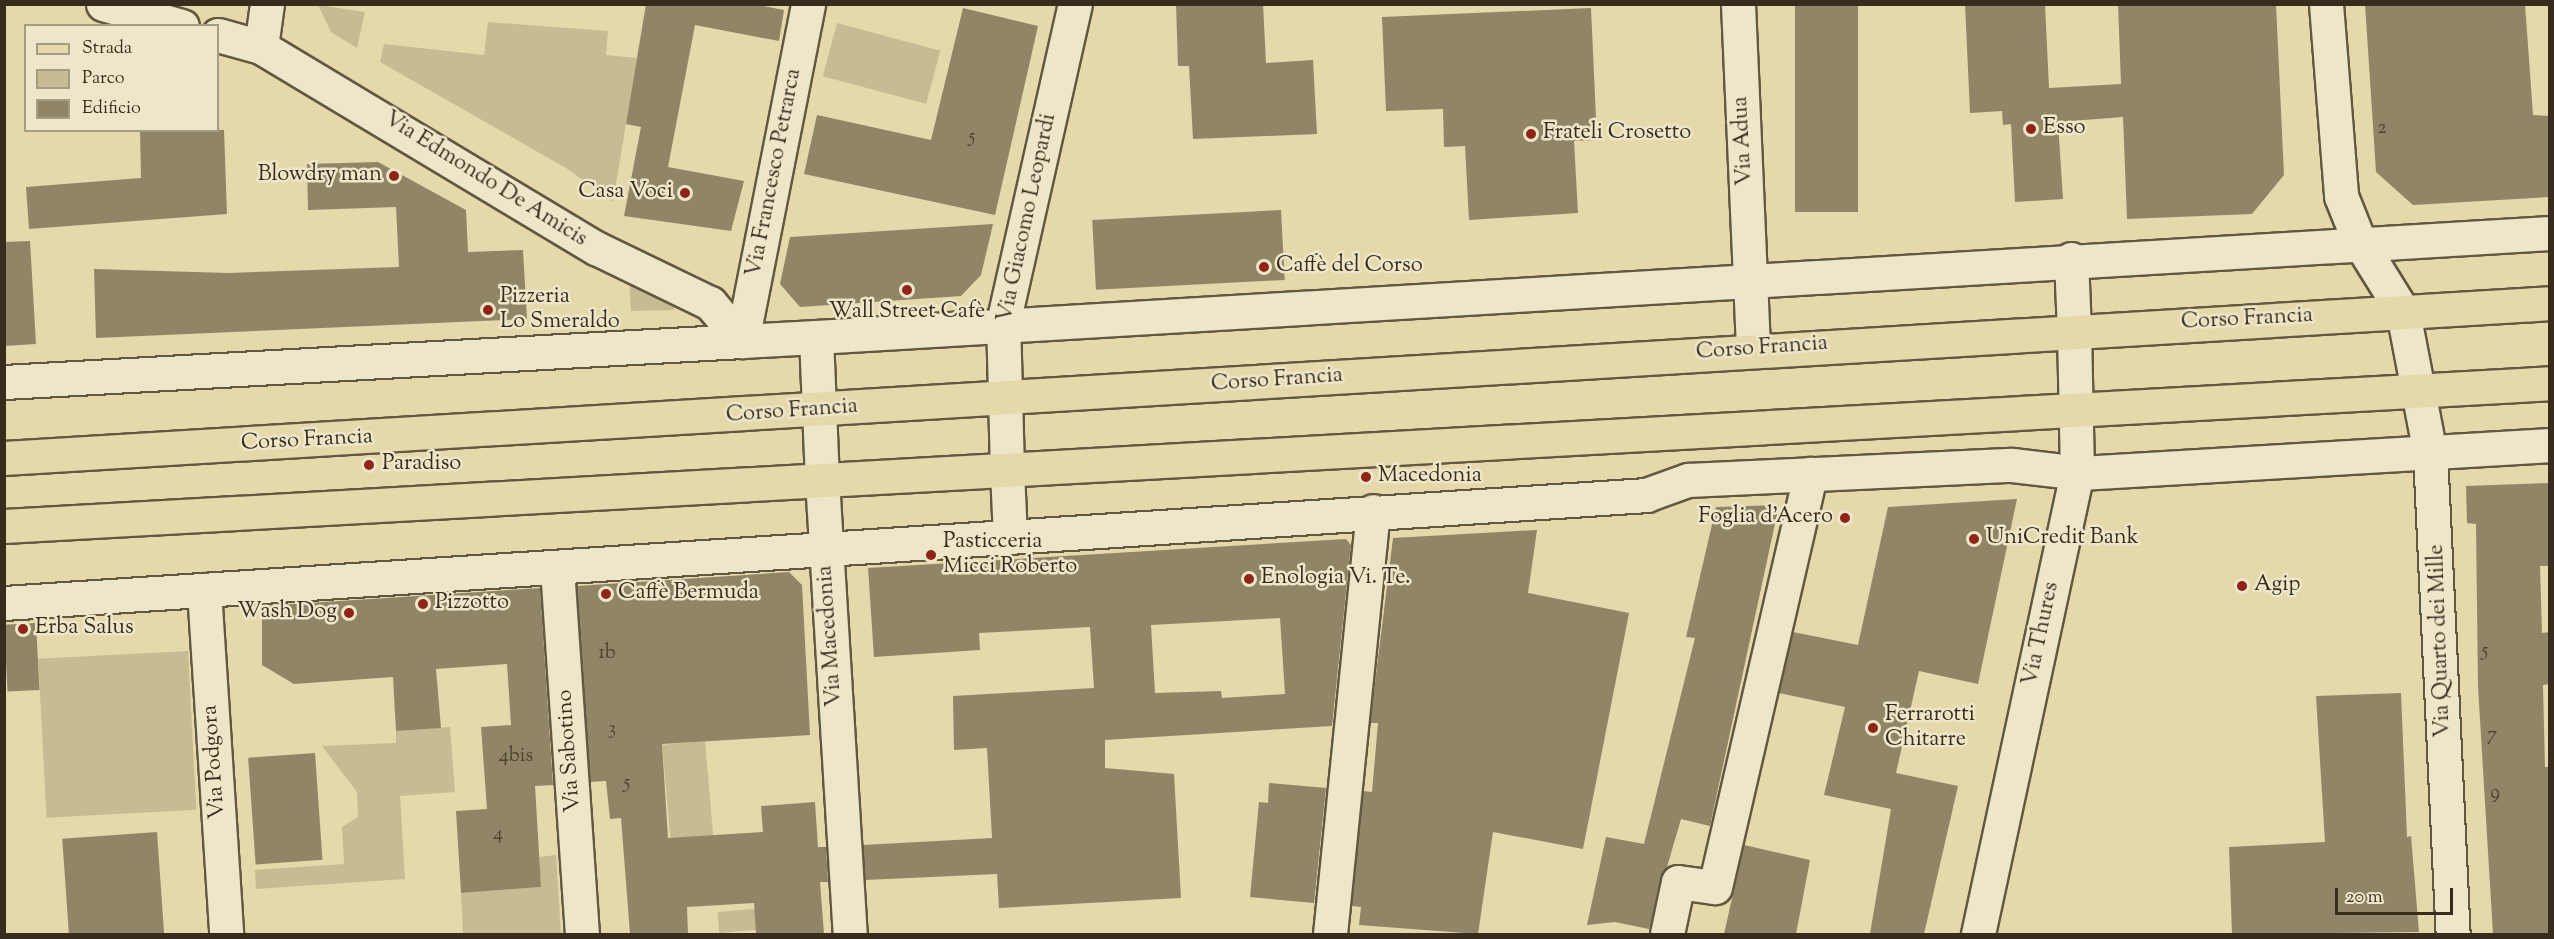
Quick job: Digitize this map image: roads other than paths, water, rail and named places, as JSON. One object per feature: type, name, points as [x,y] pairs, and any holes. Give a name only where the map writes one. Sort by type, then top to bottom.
[{"type":"main road","name":"Corso Francia","points":[[4,458],[820,410],[2074,330],[2550,303]]},
{"type":"main road","points":[[4,526],[1007,471],[2078,406],[2550,383]]},
{"type":"street","points":[[102,4],[175,24]]},
{"type":"street","points":[[261,47],[267,4]]},
{"type":"street","name":"Via Francesco Petrarca","points":[[742,341],[807,4]]},
{"type":"street","name":"Via Giacomo Leopardi","points":[[1007,471],[1003,323],[1075,4]]},
{"type":"street","name":"Via Adua","points":[[1738,4],[1753,350]]},
{"type":"street","name":"Via Quarto dei Mille","points":[[2326,4],[2341,196],[2358,241],[2403,312],[2420,391],[2430,453],[2452,934]]},
{"type":"street","name":"Via Edmondo De Amicis","points":[[219,35],[261,47],[596,248],[710,303],[742,341]]},
{"type":"street","points":[[4,382],[816,337],[1003,323],[2358,241],[2550,233]]},
{"type":"street","name":"Via Thures","points":[[1978,934],[2077,473],[2078,406],[2071,259]]},
{"type":"street","name":"Via Macedonia","points":[[816,337],[825,551],[850,934]]},
{"type":"street","points":[[4,603],[825,551],[1373,510],[1646,495],[1688,480],[2012,465],[2077,473],[2550,445]]},
{"type":"street","points":[[1007,471],[1010,537]]},
{"type":"street","points":[[1667,934],[1678,882],[1715,887],[1810,474]]},
{"type":"street","points":[[1330,934],[1373,510]]},
{"type":"street","name":"Via Sabotino","points":[[557,568],[582,934]]},
{"type":"street","name":"Via Podgora","points":[[204,590],[226,934]]},
{"type":"place","name":"Esso","points":[[2031,129]]},
{"type":"place","name":"Frateli Crosetto","points":[[1531,134]]},
{"type":"place","name":"Blowdry man","points":[[394,176]]},
{"type":"place","name":"Casa Voci","points":[[685,193]]},
{"type":"place","name":"Caffè del Corso","points":[[1264,267]]},
{"type":"place","name":"Wall Street Cafè","points":[[907,290]]},
{"type":"place","name":"Pizzeria Lo Smeraldo","points":[[488,310]]},
{"type":"place","name":"Paradiso","points":[[369,465]]},
{"type":"place","name":"Macedonia","points":[[1366,477]]},
{"type":"place","name":"Foglia d'Acero","points":[[1845,518]]},
{"type":"place","name":"UniCredit Bank","points":[[1974,539]]},
{"type":"place","name":"Pasticceria Micci Roberto","points":[[931,555]]},
{"type":"place","name":"Enologia Vi. Te.","points":[[1249,579]]},
{"type":"place","name":"Agip","points":[[2242,586]]},
{"type":"place","name":"Caffè Bermuda","points":[[606,594]]},
{"type":"place","name":"Pizzotto","points":[[423,604]]},
{"type":"place","name":"Wash Dog","points":[[349,613]]},
{"type":"place","name":"Erba Salus","points":[[23,629]]},
{"type":"place","name":"Ferrarotti Chitarre","points":[[1873,728]]}]
